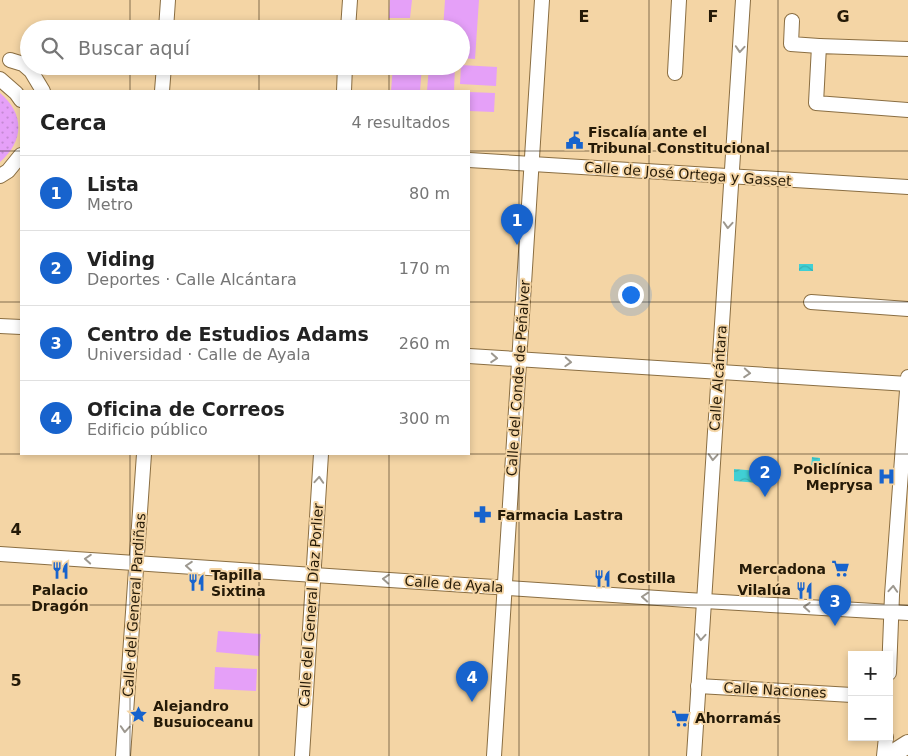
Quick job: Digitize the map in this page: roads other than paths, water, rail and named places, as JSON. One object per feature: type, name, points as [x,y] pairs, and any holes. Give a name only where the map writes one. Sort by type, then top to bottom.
[{"type":"main road","points":[[889,756],[908,744]]},
{"type":"street","points":[[167,20],[168,0]]},
{"type":"street","points":[[349,20],[350,0]]},
{"type":"street","name":"Calle del Conde de Peñalver","points":[[494,756],[542,0]]},
{"type":"street","points":[[675,73],[679,0]]},
{"type":"street","name":"Calle Alcántara","points":[[694,756],[743,0]]},
{"type":"street","points":[[792,22],[791,44],[908,49]]},
{"type":"street","points":[[819,46],[816,103],[908,110]]},
{"type":"street","points":[[33,75],[42,90]]},
{"type":"street","points":[[162,90],[163,75]]},
{"type":"street","points":[[344,90],[345,75]]},
{"type":"street","points":[[0,79],[20,99]]},
{"type":"street","points":[[0,176],[8,171],[20,156]]},
{"type":"street","name":"Calle de José Ortega y Gasset","points":[[470,160],[908,187]]},
{"type":"street","points":[[811,302],[908,309]]},
{"type":"street","points":[[0,326],[20,327]]},
{"type":"street","points":[[470,356],[908,381],[890,651]]},
{"type":"street","name":"Calle del General Pardiñas","points":[[123,756],[144,455]]},
{"type":"street","name":"Calle del General Díaz Porlier","points":[[302,756],[321,455]]},
{"type":"street","name":"Calle de Ayala","points":[[0,554],[908,613]]},
{"type":"street","name":"Calle Naciones","points":[[698,686],[848,695]]},
{"type":"street","points":[[884,756],[886,741]]},
{"type":"water","points":[[799,264],[813,264],[813,271],[799,271]]},
{"type":"water","points":[[812,457],[820,458],[820,464],[827,465],[827,471],[811,469]]},
{"type":"water","points":[[734,469],[759,471],[759,483],[734,481]]},
{"type":"place","name":"Fiscalía ante el Tribunal Constitucional","points":[[574,140]]},
{"type":"place","name":"Lista","points":[[517,245]]},
{"type":"place","name":"Policlínica Meprysa","points":[[887,477]]},
{"type":"place","name":"Viding","points":[[765,497]]},
{"type":"place","name":"Farmacia Lastra","points":[[483,515]]},
{"type":"place","name":"Mercadona","points":[[840,569]]},
{"type":"place","name":"Palacio Dragón","points":[[60,570]]},
{"type":"place","name":"Costilla","points":[[603,578]]},
{"type":"place","name":"Tapilla Sixtina","points":[[197,583]]},
{"type":"place","name":"Vilalúa","points":[[805,590]]},
{"type":"place","name":"Centro de Estudios Adams","points":[[835,626]]},
{"type":"place","name":"Oficina de Correos","points":[[472,702]]},
{"type":"place","name":"Alejandro Busuioceanu","points":[[139,714]]},
{"type":"place","name":"Ahorramás","points":[[681,718]]}]
